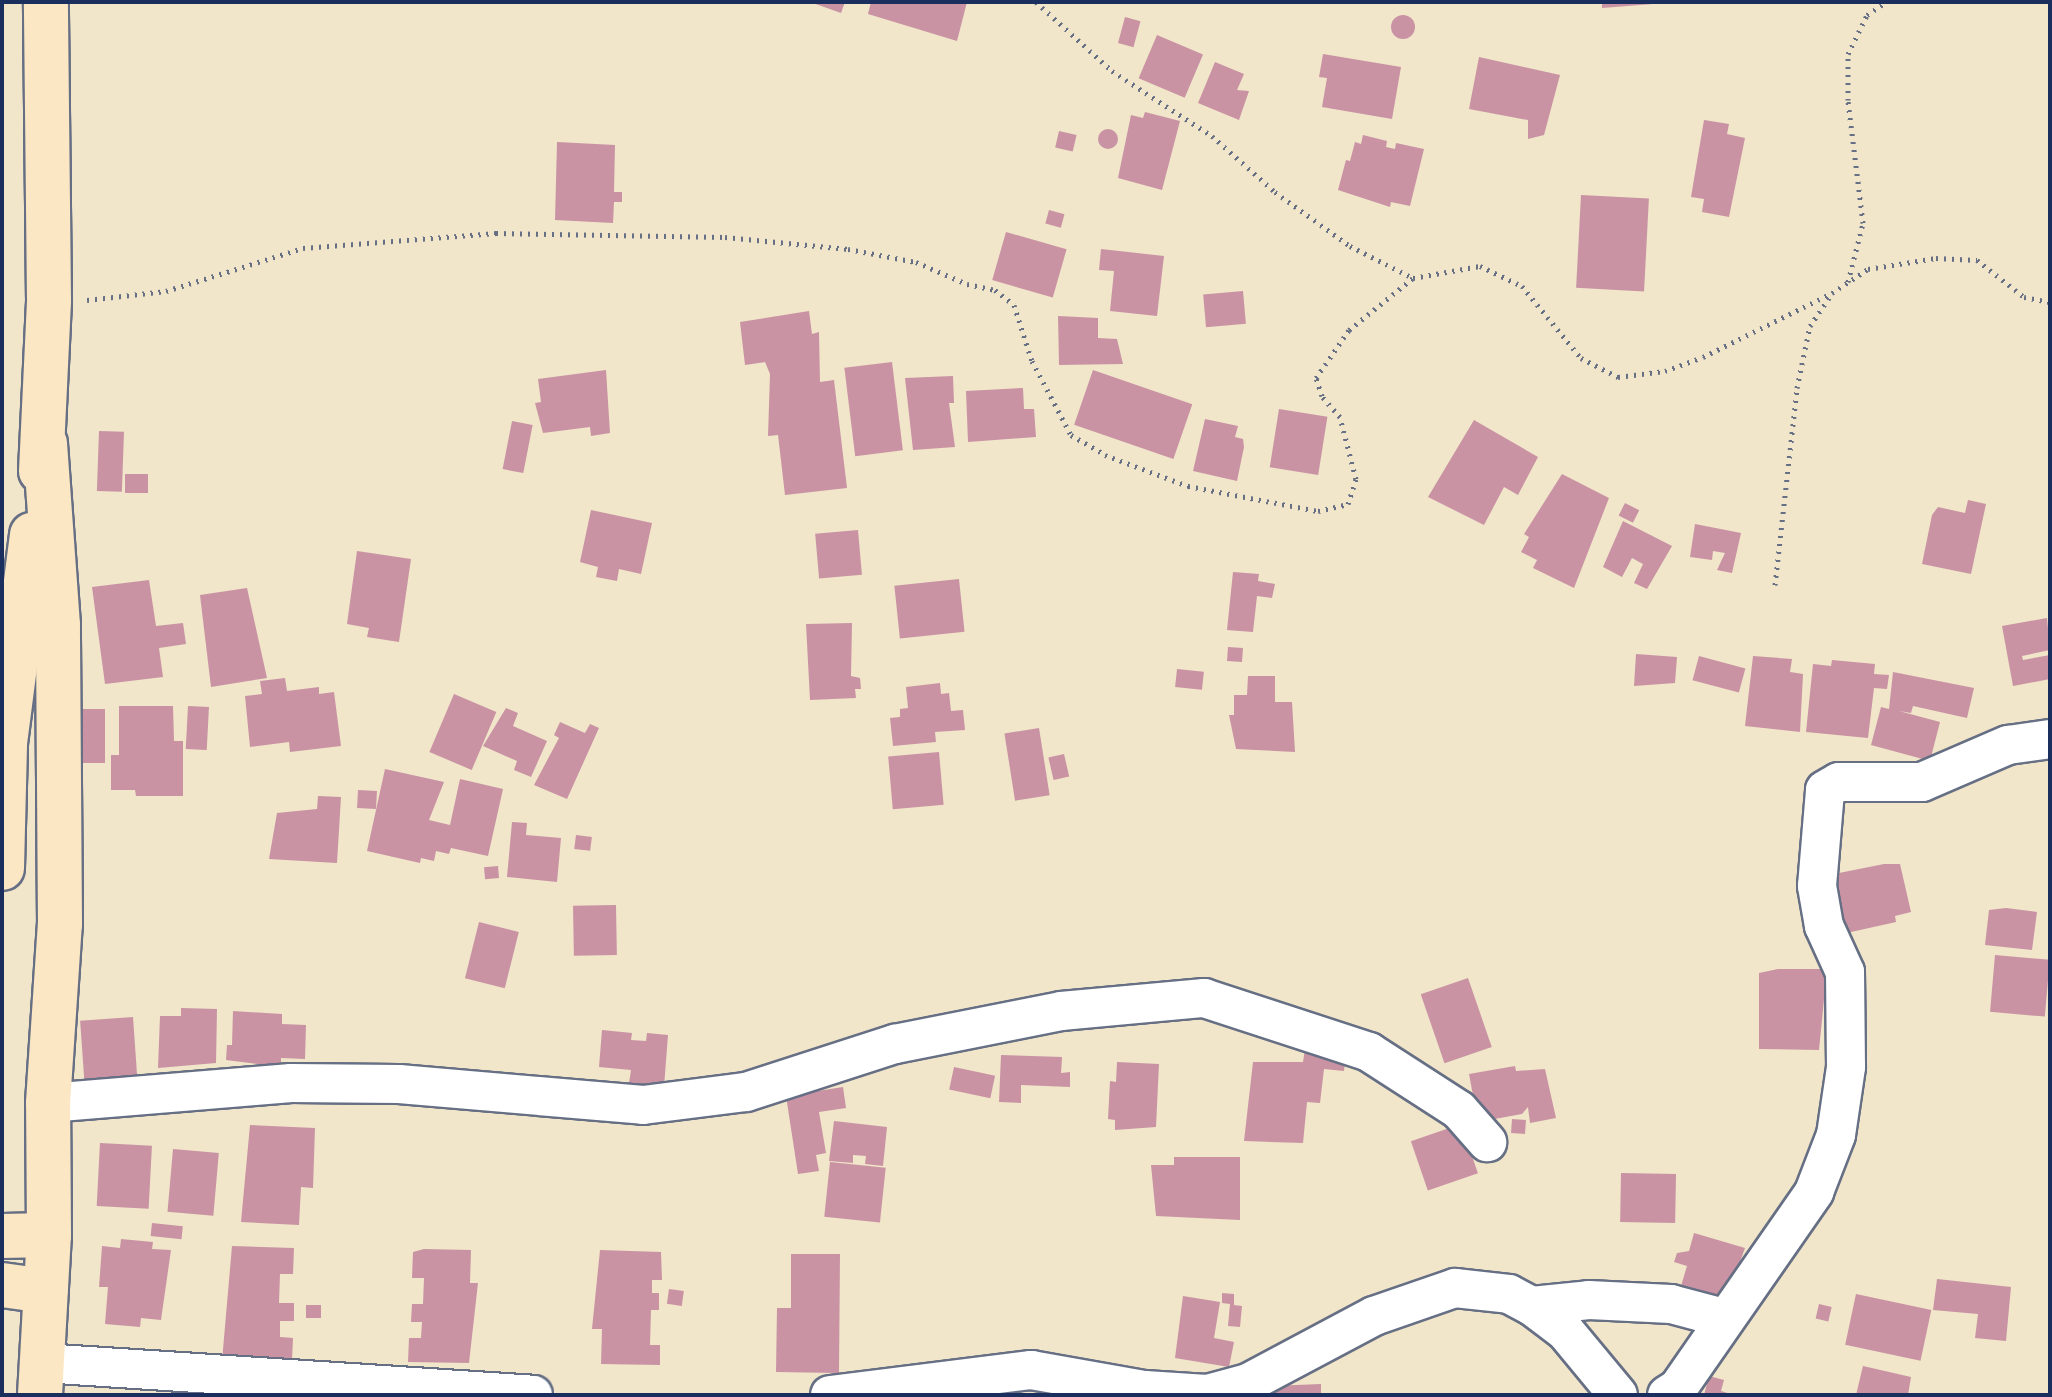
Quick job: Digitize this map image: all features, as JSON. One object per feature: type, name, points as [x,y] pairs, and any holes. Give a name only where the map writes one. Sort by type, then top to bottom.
[{"type":"street","points":[[46,2],[49,300],[45,443],[58,625],[60,924],[48,1103],[49,1235],[41,1379],[533,1395]]},
{"type":"street","points":[[2,868],[5,743],[45,443]]},
{"type":"street","points":[[1667,1395],[1678,1388],[1814,1192],[1836,1135],[1846,1067],[1845,972],[1824,926],[1817,886],[1825,790],[1839,782],[1922,782],[2008,745],[2050,739]]},
{"type":"street","points":[[48,1103],[291,1083],[399,1084],[643,1105],[746,1092],[895,1044],[1061,1011],[1204,998],[1369,1052],[1459,1110],[1487,1142]]},
{"type":"street","points":[[2,1236],[49,1235]]},
{"type":"street","points":[[2,1285],[46,1291]]},
{"type":"street","points":[[830,1395],[1031,1370],[1145,1390],[1207,1394],[1248,1383],[1319,1341],[1410,1300],[1455,1288],[1509,1294],[1532,1306],[1565,1331],[1618,1395]]},
{"type":"street","points":[[1532,1306],[1589,1300],[1671,1304],[1724,1318]]},
{"type":"path","points":[[1036,2],[1112,71],[1212,136],[1275,192],[1350,246],[1413,278]]},
{"type":"path","points":[[1847,283],[1863,223],[1848,100],[1848,54],[1867,15],[1886,2]]},
{"type":"path","points":[[49,300],[166,291],[303,248],[496,233],[725,237],[848,249],[916,262],[967,284],[995,290],[1014,305],[1032,361],[1071,435],[1105,455],[1188,486],[1318,511],[1348,504],[1356,479],[1340,417],[1322,396],[1316,378],[1349,330],[1413,278],[1480,266],[1522,286],[1581,358],[1618,377],[1665,371],[1703,357],[1832,293],[1868,269],[1936,258],[1977,260],[2024,297],[2050,302]]},
{"type":"path","points":[[1775,585],[1797,388],[1810,326],[1832,293]]},
{"type":"building","points":[[810,2],[845,2],[841,13]]},
{"type":"building","points":[[871,2],[967,2],[957,41],[868,14]]},
{"type":"building","points":[[1602,2],[1653,2],[1653,4],[1602,8]]},
{"type":"building","points":[[1403,15],[1411,19],[1415,27],[1411,35],[1403,39],[1395,35],[1391,27],[1395,19]]},
{"type":"building","points":[[1125,17],[1140,21],[1133,47],[1118,43]]},
{"type":"building","points":[[1157,35],[1203,55],[1185,98],[1139,78]]},
{"type":"building","points":[[1323,54],[1401,67],[1392,119],[1322,107],[1327,78],[1319,77]]},
{"type":"building","points":[[1479,57],[1560,75],[1544,135],[1528,139],[1528,120],[1469,109]]},
{"type":"building","points":[[1215,62],[1244,74],[1237,90],[1249,91],[1239,120],[1198,103]]},
{"type":"building","points":[[1145,112],[1180,121],[1162,190],[1118,178],[1131,115],[1143,118]]},
{"type":"building","points":[[1704,120],[1729,124],[1727,134],[1745,138],[1729,217],[1702,212],[1704,199],[1691,197]]},
{"type":"building","points":[[1104,129],[1112,129],[1118,139],[1112,149],[1104,149],[1098,143],[1098,135]]},
{"type":"building","points":[[1059,131],[1077,135],[1073,152],[1055,148]]},
{"type":"building","points":[[1363,135],[1387,141],[1386,147],[1395,149],[1396,143],[1424,149],[1410,206],[1391,202],[1390,207],[1338,190],[1346,160],[1350,161],[1355,142],[1361,144]]},
{"type":"building","points":[[557,142],[615,145],[614,192],[622,192],[622,202],[614,202],[613,223],[555,220]]},
{"type":"building","points":[[1581,195],[1649,199],[1644,291],[1576,288]]},
{"type":"building","points":[[1049,210],[1064,214],[1061,228],[1045,224]]},
{"type":"building","points":[[1006,232],[1067,249],[1053,297],[992,280]]},
{"type":"building","points":[[1101,249],[1164,256],[1157,316],[1110,311],[1114,271],[1099,270]]},
{"type":"building","points":[[1243,291],[1246,324],[1206,327],[1203,294]]},
{"type":"building","points":[[809,311],[812,334],[819,332],[820,382],[834,380],[847,488],[785,495],[778,435],[768,436],[770,374],[765,362],[745,365],[740,322]]},
{"type":"building","points":[[1058,316],[1098,318],[1098,338],[1117,339],[1123,364],[1059,365]]},
{"type":"building","points":[[892,362],[903,450],[855,456],[844,368]]},
{"type":"building","points":[[606,370],[610,433],[591,436],[590,427],[543,433],[535,403],[541,402],[538,379]]},
{"type":"building","points":[[1093,370],[1192,404],[1173,459],[1074,425]]},
{"type":"building","points":[[953,376],[954,403],[949,403],[955,447],[913,450],[905,378]]},
{"type":"building","points":[[1023,388],[1024,409],[1034,409],[1036,437],[968,442],[966,391]]},
{"type":"building","points":[[1279,409],[1327,417],[1318,475],[1270,467]]},
{"type":"building","points":[[1205,419],[1238,426],[1235,437],[1243,439],[1244,447],[1237,481],[1193,471]]},
{"type":"building","points":[[1474,420],[1538,457],[1518,495],[1504,487],[1484,525],[1428,497]]},
{"type":"building","points":[[512,421],[533,425],[523,473],[503,469]]},
{"type":"building","points":[[99,431],[124,432],[122,492],[97,491]]},
{"type":"building","points":[[125,474],[148,474],[148,493],[125,493]]},
{"type":"building","points":[[1562,474],[1609,498],[1574,588],[1533,568],[1537,560],[1521,552],[1529,537],[1524,534]]},
{"type":"building","points":[[1968,500],[1986,504],[1971,574],[1922,564],[1932,515],[1938,507],[1965,513]]},
{"type":"building","points":[[1625,503],[1639,510],[1633,523],[1619,515]]},
{"type":"building","points":[[591,510],[652,523],[641,574],[619,569],[617,581],[596,577],[598,567],[580,562]]},
{"type":"building","points":[[1623,521],[1672,546],[1647,589],[1634,583],[1643,564],[1632,558],[1622,577],[1603,567]]},
{"type":"building","points":[[1695,524],[1741,533],[1732,573],[1717,570],[1725,553],[1713,551],[1712,560],[1690,557]]},
{"type":"building","points":[[858,530],[862,575],[819,579],[815,534]]},
{"type":"building","points":[[357,551],[411,559],[399,642],[367,637],[369,628],[347,624]]},
{"type":"building","points":[[1233,572],[1259,574],[1258,581],[1275,584],[1272,598],[1257,596],[1253,632],[1227,630]]},
{"type":"building","points":[[959,579],[965,632],[900,639],[894,586]]},
{"type":"building","points":[[149,580],[156,626],[183,623],[186,644],[159,648],[163,677],[105,684],[92,587]]},
{"type":"building","points":[[247,588],[267,678],[211,687],[200,595]]},
{"type":"building","points":[[2047,618],[2050,650],[2022,656],[2023,660],[2050,655],[2050,679],[2013,686],[2002,626]]},
{"type":"building","points":[[852,623],[851,676],[860,678],[861,689],[855,689],[856,698],[810,700],[806,624]]},
{"type":"building","points":[[1228,647],[1243,648],[1242,662],[1227,661]]},
{"type":"building","points":[[1636,654],[1677,657],[1675,683],[1634,686]]},
{"type":"building","points":[[1699,656],[1745,668],[1739,693],[1693,680]]},
{"type":"building","points":[[1753,656],[1792,659],[1790,672],[1803,674],[1800,732],[1745,726]]},
{"type":"building","points":[[1832,660],[1875,664],[1874,674],[1889,675],[1887,689],[1874,688],[1868,738],[1806,732],[1813,664],[1831,666]]},
{"type":"building","points":[[1177,669],[1204,672],[1202,690],[1175,687]]},
{"type":"building","points":[[1893,672],[1974,688],[1967,718],[1913,706],[1911,713],[1899,711],[1940,722],[1930,761],[1871,745],[1881,707],[1889,709]]},
{"type":"building","points":[[1248,676],[1275,676],[1275,702],[1292,702],[1295,752],[1236,749],[1229,715],[1234,715],[1234,695],[1247,695]]},
{"type":"building","points":[[285,678],[287,691],[319,687],[319,694],[334,692],[341,746],[290,752],[289,742],[250,747],[245,696],[262,694],[260,681]]},
{"type":"building","points":[[940,683],[941,694],[949,693],[951,711],[963,710],[965,730],[935,732],[936,742],[893,746],[890,718],[900,717],[900,709],[908,708],[906,687]]},
{"type":"building","points":[[454,694],[496,712],[472,770],[429,752]]},
{"type":"building","points":[[119,706],[173,706],[174,741],[183,741],[183,796],[136,796],[135,790],[111,790],[111,755],[119,755]]},
{"type":"building","points":[[188,706],[209,707],[207,750],[186,749]]},
{"type":"building","points":[[506,708],[518,713],[513,726],[547,741],[531,777],[514,770],[517,761],[483,746]]},
{"type":"building","points":[[78,709],[105,709],[105,763],[78,763]]},
{"type":"building","points":[[560,722],[585,733],[590,724],[599,728],[567,799],[534,785],[559,738],[554,735]]},
{"type":"building","points":[[1039,728],[1050,795],[1015,801],[1004,733]]},
{"type":"building","points":[[939,752],[944,805],[893,809],[888,756]]},
{"type":"building","points":[[1064,754],[1069,776],[1054,780],[1048,758]]},
{"type":"building","points":[[385,769],[444,782],[429,820],[450,825],[460,779],[503,789],[488,856],[451,848],[449,854],[436,851],[434,861],[421,858],[420,863],[367,851]]},
{"type":"building","points":[[358,790],[377,791],[376,809],[357,808]]},
{"type":"building","points":[[318,796],[341,797],[337,863],[269,859],[277,813],[317,809]]},
{"type":"building","points":[[512,822],[527,823],[526,835],[561,838],[557,882],[507,877]]},
{"type":"building","points":[[576,835],[592,837],[590,851],[574,849]]},
{"type":"building","points":[[1884,864],[1900,864],[1911,912],[1895,916],[1896,922],[1842,934],[1829,875]]},
{"type":"building","points":[[498,866],[499,878],[485,879],[484,867]]},
{"type":"building","points":[[616,905],[617,955],[574,956],[573,906]]},
{"type":"building","points":[[2006,908],[2037,912],[2032,950],[1985,945],[1989,910]]},
{"type":"building","points":[[479,922],[519,932],[505,988],[465,978]]},
{"type":"building","points":[[1995,955],[2050,960],[2045,1017],[1990,1012]]},
{"type":"building","points":[[1778,969],[1827,969],[1819,1050],[1759,1049],[1759,973]]},
{"type":"building","points":[[1468,978],[1492,1047],[1444,1063],[1421,994]]},
{"type":"building","points":[[181,1008],[217,1009],[216,1063],[158,1068],[160,1016],[181,1016]]},
{"type":"building","points":[[233,1011],[282,1014],[282,1024],[306,1025],[305,1059],[281,1058],[281,1067],[226,1060],[227,1045],[232,1045]]},
{"type":"building","points":[[133,1017],[138,1084],[85,1088],[80,1021]]},
{"type":"building","points":[[602,1030],[632,1033],[631,1040],[646,1041],[647,1033],[668,1035],[664,1087],[629,1083],[631,1070],[599,1067]]},
{"type":"building","points":[[1305,1049],[1346,1054],[1344,1071],[1324,1069],[1320,1103],[1307,1102],[1303,1143],[1244,1141],[1253,1062],[1303,1062]]},
{"type":"building","points":[[1001,1055],[1062,1057],[1061,1073],[1070,1072],[1070,1087],[1021,1085],[1021,1103],[999,1102]]},
{"type":"building","points":[[1117,1062],[1159,1064],[1156,1127],[1115,1130],[1115,1120],[1108,1119],[1110,1081],[1116,1082]]},
{"type":"building","points":[[1515,1066],[1516,1071],[1545,1069],[1556,1118],[1530,1123],[1528,1107],[1522,1114],[1478,1122],[1469,1074]]},
{"type":"building","points":[[954,1067],[995,1076],[990,1098],[949,1089]]},
{"type":"building","points":[[843,1087],[846,1108],[819,1112],[826,1153],[816,1155],[819,1171],[798,1174],[786,1096]]},
{"type":"building","points":[[1512,1119],[1526,1120],[1525,1134],[1511,1133]]},
{"type":"building","points":[[834,1121],[887,1127],[883,1166],[865,1164],[866,1156],[853,1155],[853,1163],[829,1161]]},
{"type":"building","points":[[1461,1124],[1478,1173],[1428,1190],[1411,1141]]},
{"type":"building","points":[[250,1125],[315,1128],[313,1188],[301,1187],[299,1225],[241,1222]]},
{"type":"building","points":[[100,1143],[152,1146],[149,1209],[97,1206]]},
{"type":"building","points":[[173,1149],[219,1153],[213,1216],[168,1212]]},
{"type":"building","points":[[1174,1157],[1240,1157],[1240,1220],[1156,1216],[1151,1165],[1174,1165]]},
{"type":"building","points":[[830,1162],[886,1168],[880,1223],[824,1217]]},
{"type":"building","points":[[1621,1173],[1676,1174],[1675,1223],[1620,1222]]},
{"type":"building","points":[[152,1223],[183,1226],[181,1239],[151,1236]]},
{"type":"building","points":[[1694,1233],[1745,1248],[1723,1309],[1678,1296],[1687,1266],[1674,1262],[1677,1253],[1689,1251]]},
{"type":"building","points":[[121,1239],[153,1242],[152,1249],[171,1250],[161,1320],[141,1318],[140,1327],[105,1324],[108,1287],[99,1287],[102,1246],[120,1248]]},
{"type":"building","points":[[232,1246],[294,1248],[293,1274],[280,1274],[279,1303],[294,1303],[294,1321],[280,1321],[280,1337],[293,1338],[292,1361],[222,1361]]},
{"type":"building","points":[[424,1249],[471,1250],[470,1283],[478,1283],[469,1363],[408,1362],[409,1338],[421,1338],[422,1322],[411,1322],[412,1304],[423,1304],[424,1278],[412,1278],[413,1252]]},
{"type":"building","points":[[600,1250],[661,1252],[662,1280],[652,1280],[652,1293],[659,1293],[659,1310],[651,1310],[650,1345],[660,1345],[660,1365],[601,1364],[602,1329],[592,1329]]},
{"type":"building","points":[[791,1254],[840,1254],[839,1373],[776,1372],[777,1308],[791,1308]]},
{"type":"building","points":[[1937,1279],[2011,1287],[2006,1341],[1975,1338],[1978,1314],[1933,1310]]},
{"type":"building","points":[[669,1289],[684,1291],[682,1306],[667,1304]]},
{"type":"building","points":[[1222,1293],[1234,1294],[1234,1305],[1242,1306],[1240,1327],[1228,1326],[1230,1304],[1222,1303]]},
{"type":"building","points":[[1856,1294],[1931,1310],[1921,1361],[1845,1345]]},
{"type":"building","points":[[1183,1296],[1220,1302],[1214,1338],[1234,1342],[1229,1367],[1175,1358]]},
{"type":"building","points":[[1819,1304],[1832,1307],[1828,1322],[1816,1319]]},
{"type":"building","points":[[306,1305],[321,1305],[321,1318],[306,1318]]},
{"type":"building","points":[[1863,1366],[1911,1377],[1908,1395],[1856,1395]]},
{"type":"building","points":[[1709,1376],[1724,1380],[1721,1391],[1734,1395],[1704,1395]]},
{"type":"building","points":[[1321,1384],[1321,1395],[1272,1395],[1271,1386]]}]
